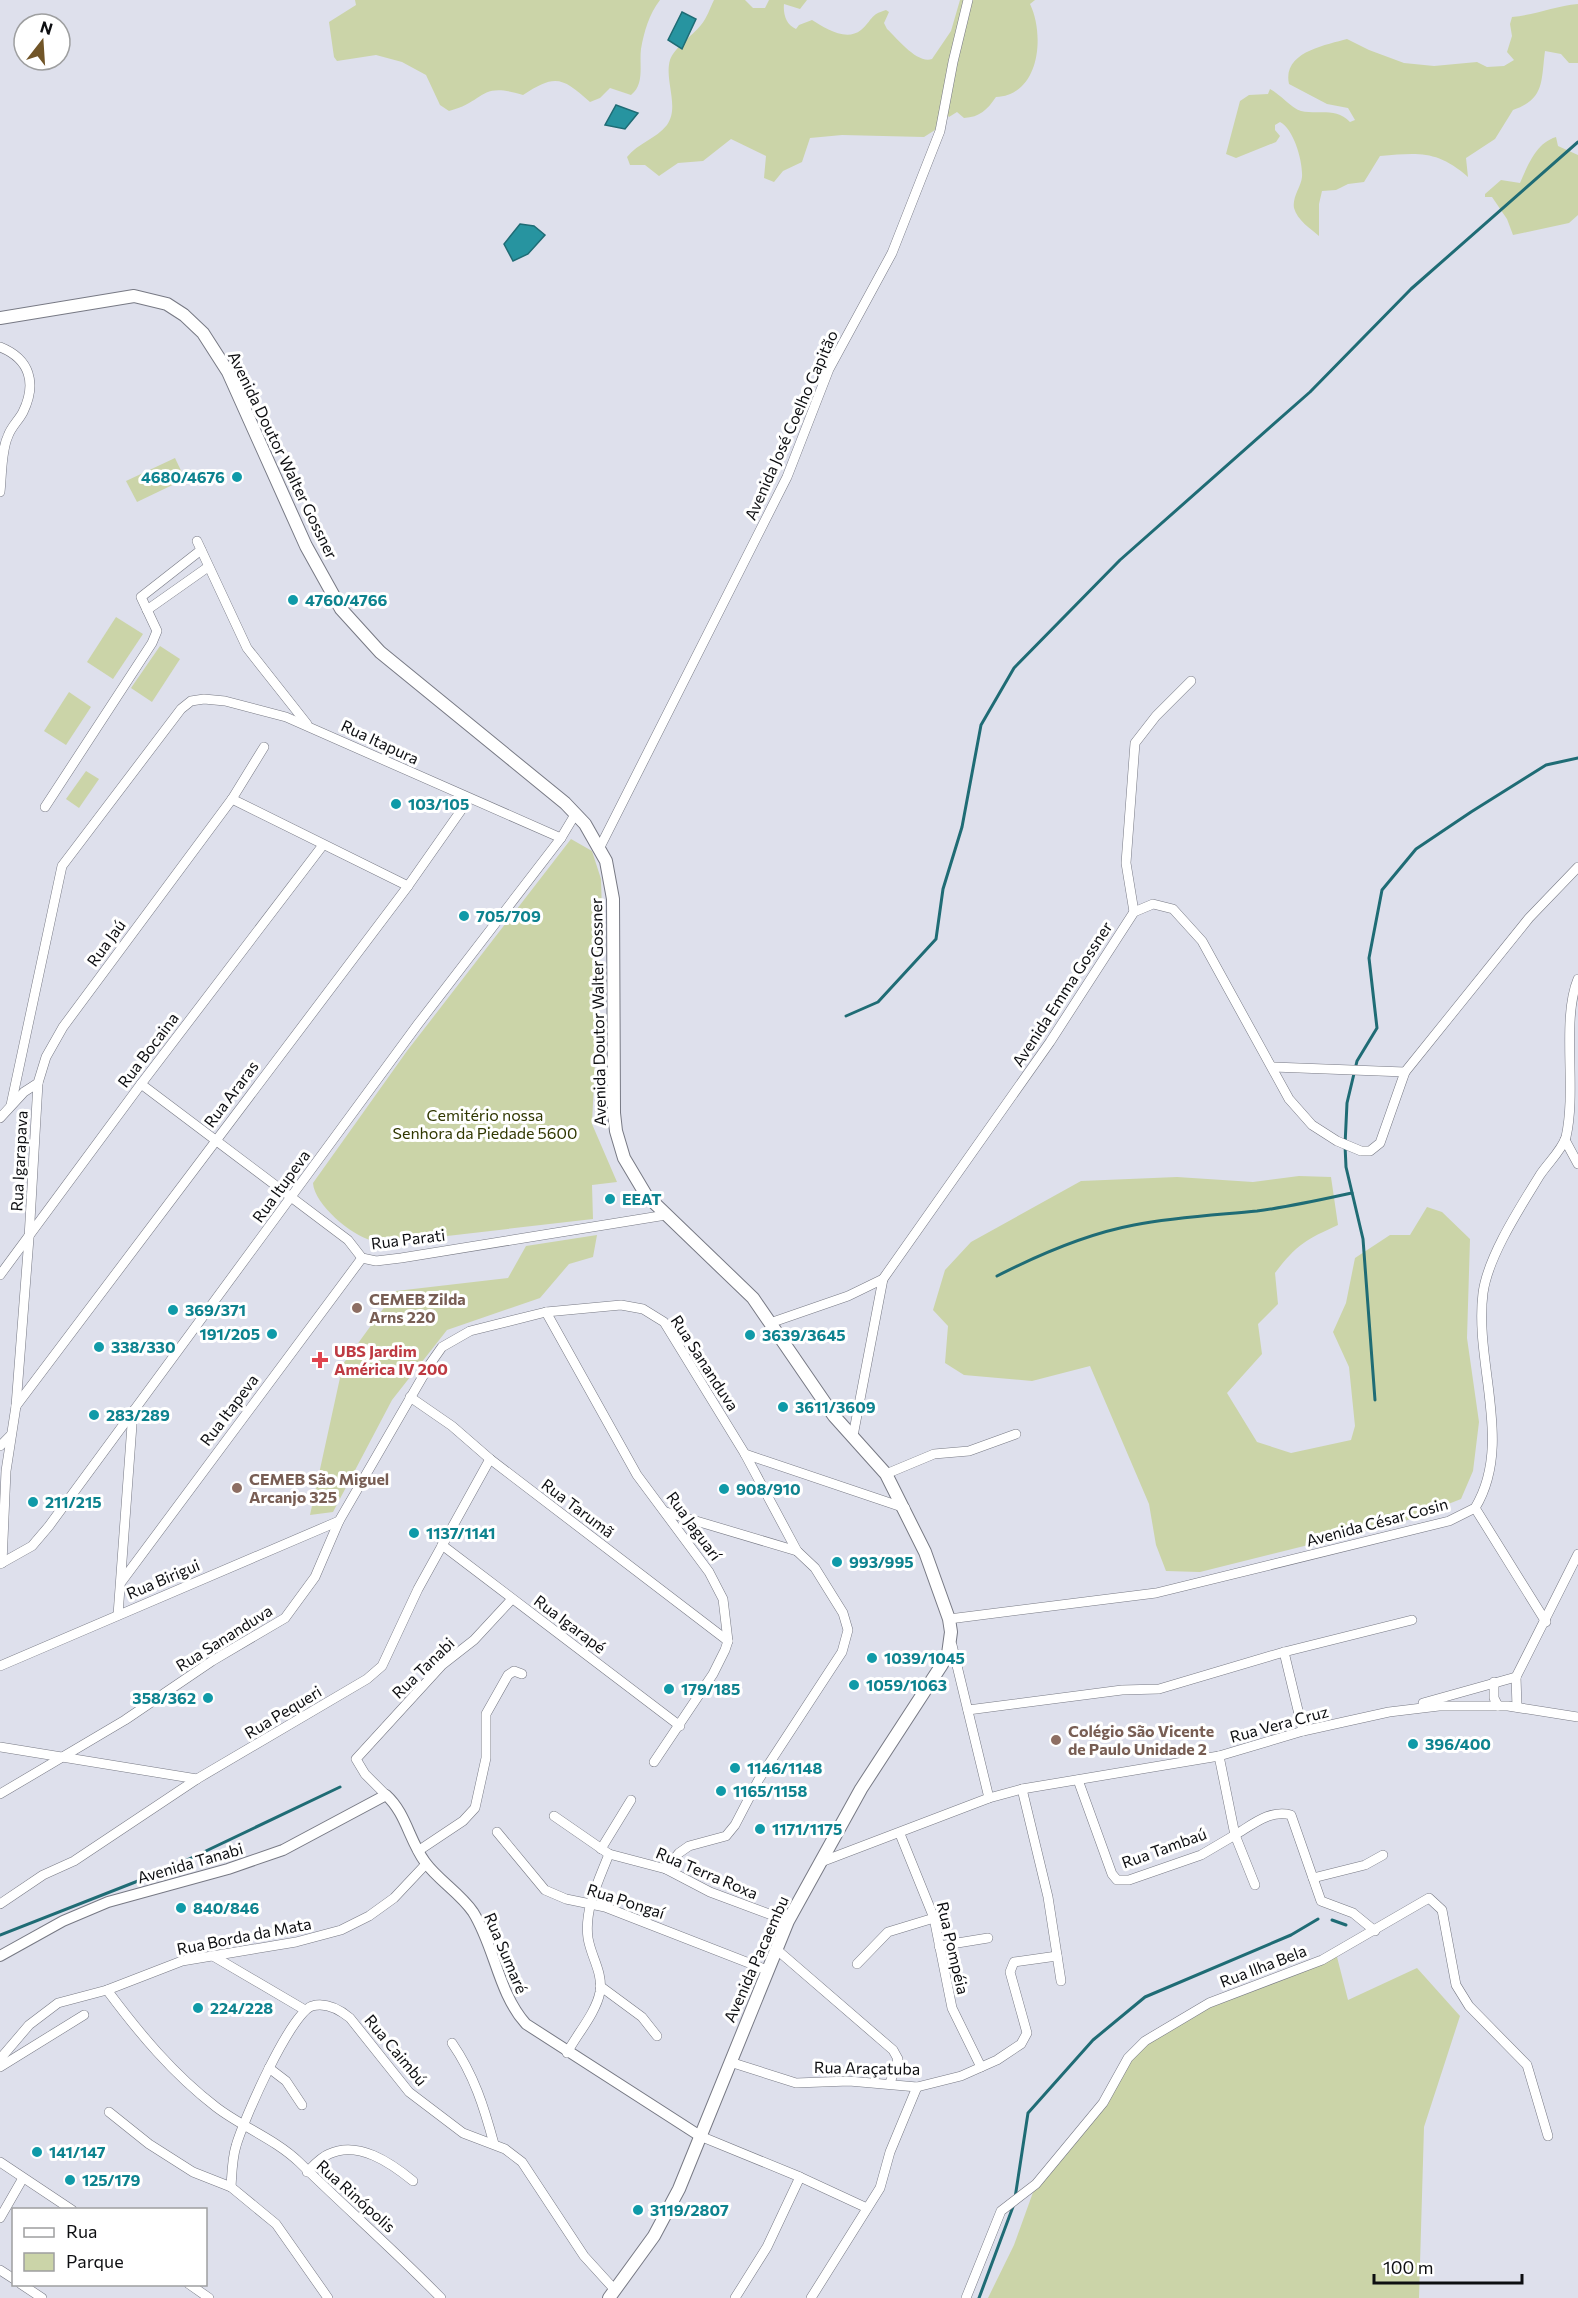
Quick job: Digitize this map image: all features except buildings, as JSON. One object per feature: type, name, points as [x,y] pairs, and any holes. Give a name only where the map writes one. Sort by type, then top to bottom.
[{"type":"main road","name":"Avenida Doutor Walter Gossner","points":[[0,318],[134,296],[167,304],[184,315],[203,333],[228,372],[306,546],[341,609],[380,652],[576,813],[600,847],[609,872],[616,923],[616,1131],[624,1158],[641,1186],[666,1215],[753,1298],[834,1416],[886,1474],[926,1552],[950,1619],[950,1641]]},
{"type":"main road","name":"Avenida Pacaembu","points":[[612,2294],[654,2236],[679,2189],[788,1921],[861,1789],[941,1666],[950,1641]]},
{"type":"street","name":"Avenida José Coelho Capitão","points":[[600,847],[787,477],[829,369],[891,253],[940,131],[968,0]]},
{"type":"street","points":[[0,347],[14,353],[27,366],[30,378],[24,411],[7,436],[0,492]]},
{"type":"street","points":[[45,807],[152,643],[157,631],[141,597],[199,545],[247,648],[309,726]]},
{"type":"street","points":[[147,610],[208,567]]},
{"type":"street","points":[[1134,912],[1126,863],[1135,743],[1156,716],[1191,681]]},
{"type":"street","name":"Rua Itapura","points":[[181,709],[191,701],[204,699],[225,701],[309,726],[561,838]]},
{"type":"street","name":"Rua Igarapava","points":[[11,1105],[62,866],[181,709]]},
{"type":"street","name":"Rua Jaú","points":[[38,1083],[46,1057],[63,1027],[232,799],[264,747]]},
{"type":"street","points":[[232,799],[408,886]]},
{"type":"street","name":"Rua Araras","points":[[16,1407],[408,886],[469,799]]},
{"type":"street","name":"Rua Itupeva","points":[[1,1564],[32,1546],[418,1024],[561,838],[576,813]]},
{"type":"street","name":"Rua Bocaina","points":[[0,1275],[141,1084],[323,845]]},
{"type":"street","name":"Avenida Emma Gossner","points":[[853,1436],[883,1279],[1050,1042],[1134,912],[1153,904],[1173,909],[1202,941],[1289,1100],[1312,1125],[1337,1141],[1361,1151],[1370,1151],[1380,1143],[1405,1072],[1529,918],[1578,867]]},
{"type":"street","points":[[1546,1622],[1475,1508],[1490,1474],[1492,1455],[1492,1431],[1482,1344],[1483,1292],[1495,1255],[1540,1175],[1565,1140],[1572,1088],[1572,1005],[1578,979]]},
{"type":"street","points":[[1272,1067],[1405,1072]]},
{"type":"street","points":[[0,1118],[11,1105],[38,1083]]},
{"type":"street","name":"Rua Igarapava","points":[[1,1564],[29,1238],[38,1083]]},
{"type":"street","name":"Rua Parati","points":[[141,1084],[348,1240],[362,1258],[375,1261],[401,1258],[666,1215]]},
{"type":"street","points":[[1565,1140],[1578,1164]]},
{"type":"street","name":"Rua Itapeva","points":[[122,1581],[362,1258]]},
{"type":"street","name":"Avenida Emma Gossner","points":[[770,1323],[848,1296],[883,1279]]},
{"type":"street","name":"Rua Sananduva","points":[[0,1794],[125,1720],[212,1661],[285,1618],[315,1577],[339,1521],[410,1397],[442,1347],[470,1331],[546,1312],[621,1305],[643,1309],[664,1322],[745,1454],[797,1551],[815,1568],[843,1614],[848,1630],[842,1652],[726,1836],[689,1846],[679,1853],[666,1869]]},
{"type":"street","name":"Rua Jaguarí","points":[[546,1312],[637,1475],[709,1572],[723,1599],[729,1641]]},
{"type":"street","name":"Rua Tarumã","points":[[410,1397],[452,1426],[490,1459],[729,1641]]},
{"type":"street","points":[[118,1615],[133,1411]]},
{"type":"street","points":[[886,1474],[934,1454],[969,1451],[1016,1434]]},
{"type":"street","points":[[0,1446],[11,1435]]},
{"type":"street","points":[[745,1454],[905,1508]]},
{"type":"street","name":"Rua Pequeri","points":[[0,1904],[42,1875],[74,1861],[197,1779],[367,1679],[382,1666],[418,1589],[490,1459]]},
{"type":"street","name":"Avenida César Cosin","points":[[950,1619],[1167,1591],[1449,1521],[1475,1508]]},
{"type":"street","points":[[666,1512],[797,1551]]},
{"type":"street","name":"Rua Birigui","points":[[0,1666],[339,1521]]},
{"type":"street","name":"Rua Igarapé","points":[[442,1545],[680,1726]]},
{"type":"street","points":[[1517,1707],[1516,1677],[1546,1622],[1578,1554]]},
{"type":"street","name":"Rua Tanabi","points":[[356,1759],[442,1665],[474,1640],[512,1599]]},
{"type":"street","points":[[968,1710],[1122,1690],[1159,1689],[1284,1652],[1412,1620]]},
{"type":"street","points":[[654,1762],[713,1674],[729,1641]]},
{"type":"street","name":"Avenida Doutor Walter Gossner","points":[[950,1641],[989,1798]]},
{"type":"street","points":[[1284,1652],[1304,1731]]},
{"type":"street","points":[[418,1851],[463,1821],[475,1808],[486,1758],[486,1714],[508,1675],[514,1671],[522,1674]]},
{"type":"street","points":[[1410,1708],[1516,1677]]},
{"type":"street","points":[[1494,1683],[1494,1698],[1498,1706]]},
{"type":"street","name":"Rua Vera Cruz","points":[[821,1862],[900,1834],[989,1798],[1023,1789],[1219,1756],[1304,1731],[1410,1708],[1517,1707],[1578,1717]]},
{"type":"street","points":[[0,1747],[197,1779]]},
{"type":"street","points":[[1219,1756],[1235,1835],[1255,1885]]},
{"type":"street","name":"Rua Sumaré","points":[[356,1759],[365,1774],[397,1805],[426,1864],[472,1912],[513,2010],[526,2024],[567,2053],[700,2136]]},
{"type":"street","name":"Rua Tambaú","points":[[1078,1780],[1112,1874],[1117,1880],[1129,1881],[1202,1854],[1235,1835]]},
{"type":"street","points":[[1023,1789],[1048,1897],[1061,1981]]},
{"type":"street","name":"Avenida Tanabi","points":[[0,1956],[63,1921],[108,1902],[228,1869],[283,1850],[386,1795]]},
{"type":"street","points":[[567,2053],[596,2003],[600,1986],[598,1966],[587,1935],[591,1903],[605,1852],[631,1800]]},
{"type":"street","points":[[1235,1835],[1268,1816],[1281,1812],[1291,1815],[1321,1901],[1353,1913],[1375,1931]]},
{"type":"street","name":"Rua Terra Roxa","points":[[555,1816],[605,1852],[666,1869],[710,1892],[788,1921]]},
{"type":"street","name":"Rua Pongaí","points":[[497,1832],[545,1890],[566,1899],[591,1903],[767,1970]]},
{"type":"street","name":"Rua Pompéia","points":[[900,1834],[934,1918],[951,2008],[981,2067]]},
{"type":"street","points":[[1313,1878],[1365,1865],[1383,1855]]},
{"type":"street","name":"Rua Borda da Mata","points":[[0,2060],[44,2012],[75,1998],[107,1990],[182,1961],[296,1942],[341,1930],[369,1916],[394,1898],[426,1864]]},
{"type":"street","name":"Rua Ilha Bela","points":[[966,2298],[1001,2211],[1036,2184],[1103,2103],[1128,2058],[1145,2041],[1209,2003],[1322,1960],[1429,1898],[1442,1910],[1456,1985],[1469,2006],[1527,2065],[1548,2136]]},
{"type":"street","points":[[857,1964],[888,1932],[934,1918]]},
{"type":"street","points":[[939,1946],[988,1938]]},
{"type":"street","points":[[776,1949],[893,2050],[898,2060],[890,2083]]},
{"type":"street","points":[[213,1956],[305,2010],[296,2021],[269,2068],[244,2126],[233,2159],[231,2187]]},
{"type":"street","name":"Rua Araçatuba","points":[[730,2062],[796,2084],[849,2081],[917,2087],[961,2076],[1011,2051],[1021,2044],[1027,2033],[1010,1972],[1014,1962],[1057,1956]]},
{"type":"street","points":[[600,1986],[642,2017],[657,2036]]},
{"type":"street","name":"Rua Rinópolis","points":[[107,1990],[140,2034],[164,2060],[215,2106],[274,2143],[368,2225],[441,2298]]},
{"type":"street","name":"Rua Caimbú","points":[[305,2010],[327,2005],[341,2010],[409,2092],[463,2133],[494,2144],[522,2162],[612,2294]]},
{"type":"street","points":[[0,2067],[84,2015]]},
{"type":"street","points":[[452,2043],[470,2069],[482,2098],[494,2144]]},
{"type":"street","points":[[269,2068],[286,2081],[302,2104]]},
{"type":"street","points":[[812,2298],[880,2188],[890,2152],[917,2087]]},
{"type":"street","points":[[109,2112],[149,2144],[193,2172],[231,2187],[276,2224],[328,2298]]},
{"type":"street","points":[[700,2136],[800,2177],[867,2208]]},
{"type":"street","points":[[307,2172],[326,2155],[340,2150],[358,2150],[383,2161],[413,2181]]},
{"type":"street","points":[[0,2162],[69,2208]]},
{"type":"street","points":[[735,2298],[767,2247],[800,2177]]},
{"type":"street","points":[[0,2218],[23,2178]]},
{"type":"street","points":[[24,2286],[42,2298]]},
{"type":"street","points":[[192,2286],[208,2298]]},
{"type":"green space","points":[[355,0],[660,0],[645,30],[641,49],[640,80],[631,95],[610,88],[600,98],[590,102],[566,83],[552,81],[523,95],[498,90],[483,94],[470,103],[449,111],[440,105],[426,75],[402,62],[376,55],[337,61],[334,57],[329,22],[356,5]]},
{"type":"green space","points":[[714,0],[745,0],[753,8],[765,8],[769,0],[807,0],[800,9],[784,4],[786,19],[790,25],[796,29],[799,25],[812,20],[823,27],[849,35],[861,30],[874,16],[886,10],[889,12],[884,23],[887,29],[908,50],[926,60],[932,59],[951,31],[960,0],[1035,0],[1030,4],[1037,31],[1035,61],[1030,75],[1022,86],[1011,94],[996,97],[986,109],[970,117],[964,118],[957,112],[949,117],[942,109],[935,130],[924,137],[842,135],[810,138],[802,162],[783,171],[774,182],[764,178],[766,156],[731,139],[703,161],[678,163],[659,176],[645,165],[630,165],[627,157],[631,152],[658,134],[671,118],[670,60],[675,51],[703,22]]},
{"type":"green space","points":[[1578,4],[1578,63],[1569,63],[1561,54],[1545,51],[1540,88],[1531,100],[1513,110],[1495,139],[1466,158],[1468,177],[1447,162],[1427,155],[1380,156],[1364,182],[1348,184],[1336,190],[1322,191],[1319,204],[1319,236],[1301,220],[1294,208],[1302,171],[1297,146],[1285,126],[1280,122],[1275,125],[1275,130],[1280,136],[1276,142],[1236,158],[1226,154],[1240,101],[1249,95],[1268,94],[1270,89],[1301,111],[1333,113],[1345,117],[1350,122],[1355,120],[1348,108],[1327,104],[1289,84],[1292,64],[1299,57],[1318,47],[1347,39],[1404,63],[1434,66],[1477,62],[1487,67],[1504,66],[1514,60],[1507,52],[1512,36],[1510,24],[1512,17]]},
{"type":"green space","points":[[1556,137],[1558,146],[1578,155],[1578,215],[1569,223],[1513,235],[1507,219],[1492,197],[1485,197],[1485,194],[1501,180],[1520,183],[1538,149]]},
{"type":"green space","points":[[175,458],[185,479],[137,502],[126,481]]},
{"type":"green space","points":[[116,617],[143,634],[113,679],[87,662]]},
{"type":"green space","points":[[160,646],[180,659],[152,702],[131,688]]},
{"type":"green space","points":[[69,692],[91,707],[66,745],[44,731]]},
{"type":"green space","points":[[86,771],[99,779],[79,808],[66,799]]},
{"type":"green space","name":"Cemitério nossa Senhora da Piedade 5600","points":[[571,839],[592,851],[601,879],[602,913],[592,1124],[617,1182],[592,1185],[593,1219],[395,1242],[374,1241],[363,1237],[335,1218],[320,1200],[313,1183],[407,1051]]},
{"type":"green space","points":[[1299,1176],[1331,1177],[1338,1225],[1303,1244],[1275,1273],[1278,1304],[1258,1324],[1262,1354],[1227,1393],[1257,1442],[1291,1453],[1351,1440],[1355,1426],[1349,1367],[1333,1332],[1346,1303],[1355,1258],[1390,1235],[1410,1235],[1427,1207],[1442,1212],[1470,1239],[1467,1338],[1479,1422],[1473,1471],[1461,1499],[1405,1521],[1200,1572],[1166,1571],[1156,1545],[1149,1504],[1090,1366],[1032,1381],[964,1375],[945,1363],[948,1326],[933,1310],[945,1270],[971,1242],[1081,1181],[1177,1177],[1253,1182]]},
{"type":"green space","points":[[597,1235],[593,1257],[569,1264],[540,1298],[447,1330],[392,1400],[333,1512],[310,1515],[343,1364],[396,1291],[508,1278],[526,1246]]},
{"type":"green space","points":[[1336,1953],[1348,2000],[1417,1968],[1460,2016],[1424,2127],[1419,2298],[988,2298],[1014,2245],[1036,2184],[1103,2103],[1145,2041],[1209,2003]]},
{"type":"water","points":[[682,12],[696,19],[682,49],[668,40]]},
{"type":"water","points":[[616,105],[638,113],[625,129],[605,125]]},
{"type":"water","points":[[520,224],[534,226],[545,235],[528,254],[513,261],[504,244]]},
{"type":"waterway","points":[[846,1016],[878,1002],[936,939],[943,889],[962,827],[981,725],[1014,668],[1120,560],[1310,392],[1411,289],[1578,142]]},
{"type":"waterway","points":[[1375,1400],[1363,1239],[1346,1167],[1345,1145],[1347,1103],[1357,1061],[1377,1028],[1369,958],[1382,890],[1416,849],[1546,765],[1578,758]]},
{"type":"waterway","points":[[997,1276],[1064,1246],[1116,1229],[1165,1220],[1269,1209],[1352,1193]]},
{"type":"waterway","points":[[0,1935],[166,1870],[340,1787]]},
{"type":"waterway","points":[[1015,2198],[1028,2113],[1093,2040],[1145,1997],[1291,1935],[1318,1919]]},
{"type":"waterway","points":[[1332,1920],[1346,1925]]},
{"type":"waterway","points":[[979,2298],[1014,2204]]},
{"type":"place","name":"4680/4676","points":[[237,477]]},
{"type":"place","name":"4760/4766","points":[[293,600]]},
{"type":"place","name":"103/105","points":[[396,804]]},
{"type":"place","name":"705/709","points":[[464,916]]},
{"type":"place","name":"EEAT","points":[[610,1199]]},
{"type":"place","name":"CEMEB Zilda Arns 220","points":[[357,1308]]},
{"type":"place","name":"369/371","points":[[173,1310]]},
{"type":"place","name":"191/205","points":[[272,1334]]},
{"type":"place","name":"3639/3645","points":[[750,1335]]},
{"type":"place","name":"338/330","points":[[99,1347]]},
{"type":"place","name":"UBS Jardim América IV 200","points":[[320,1360]]},
{"type":"place","name":"3611/3609","points":[[783,1407]]},
{"type":"place","name":"283/289","points":[[94,1415]]},
{"type":"place","name":"CEMEB São Miguel Arcanjo 325","points":[[237,1488]]},
{"type":"place","name":"908/910","points":[[724,1489]]},
{"type":"place","name":"211/215","points":[[33,1502]]},
{"type":"place","name":"1137/1141","points":[[414,1533]]},
{"type":"place","name":"993/995","points":[[837,1562]]},
{"type":"place","name":"1039/1045","points":[[872,1658]]},
{"type":"place","name":"1059/1063","points":[[854,1685]]},
{"type":"place","name":"179/185","points":[[669,1689]]},
{"type":"place","name":"358/362","points":[[208,1698]]},
{"type":"place","name":"Colégio São Vicente de Paulo Unidade 2","points":[[1056,1740]]},
{"type":"place","name":"396/400","points":[[1413,1744]]},
{"type":"place","name":"1146/1148","points":[[735,1768]]},
{"type":"place","name":"1165/1158","points":[[721,1791]]},
{"type":"place","name":"1171/1175","points":[[760,1829]]},
{"type":"place","name":"840/846","points":[[181,1908]]},
{"type":"place","name":"224/228","points":[[198,2008]]},
{"type":"place","name":"141/147","points":[[37,2152]]},
{"type":"place","name":"125/179","points":[[70,2180]]},
{"type":"place","name":"3119/2807","points":[[638,2210]]}]
